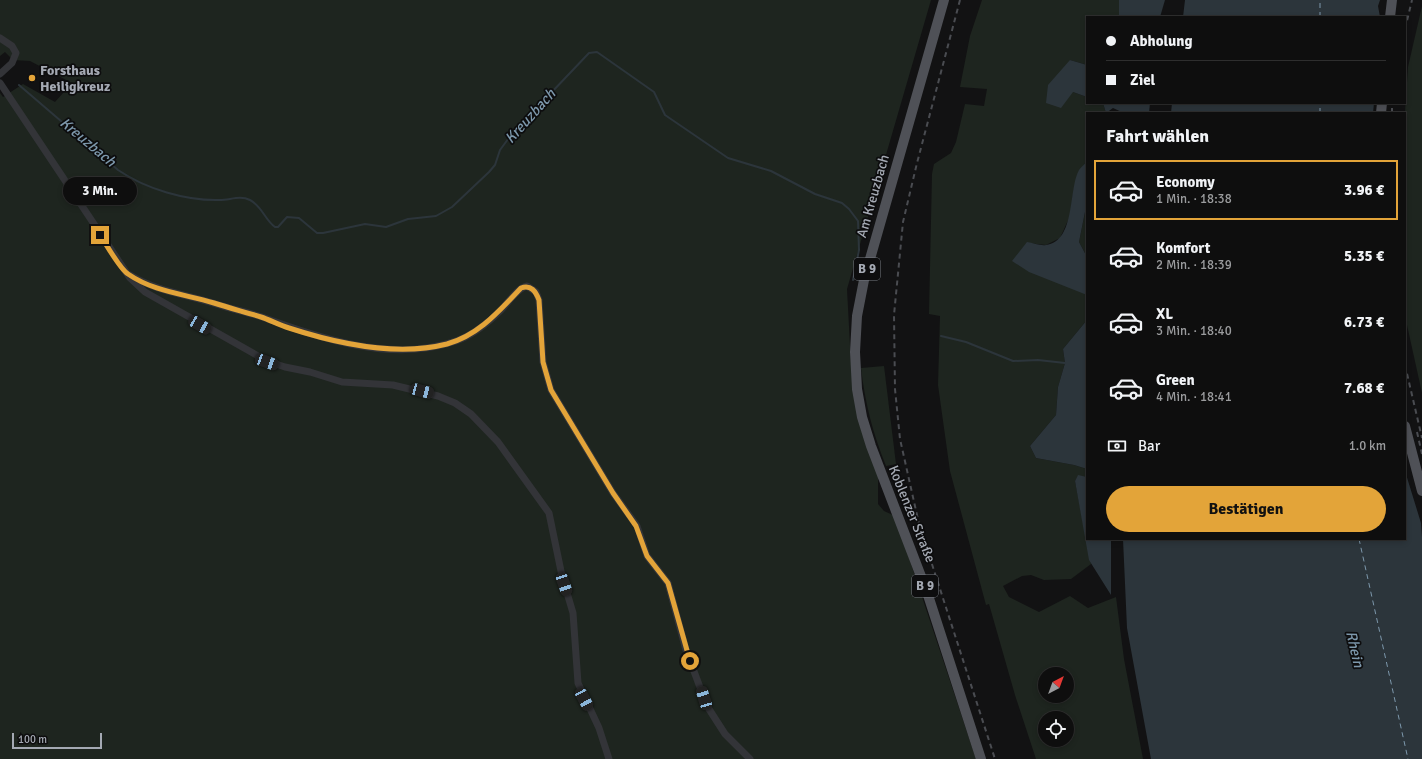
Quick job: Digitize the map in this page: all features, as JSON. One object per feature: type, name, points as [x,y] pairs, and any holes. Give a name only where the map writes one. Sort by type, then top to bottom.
[{"type":"main road","name":"Am Kreuzbach","points":[[862,417],[855,364],[855,340],[859,304],[944,0]]},
{"type":"main road","points":[[1390,16],[1392,0]]},
{"type":"main road","name":"Koblenzer Straße","points":[[862,417],[871,446],[927,592],[981,759]]},
{"type":"main road","points":[[1406,430],[1422,491]]},
{"type":"street","points":[[0,38],[12,46],[16,53],[12,63],[0,74]]},
{"type":"street","points":[[0,83],[135,285],[151,296],[267,362],[310,372],[348,384],[393,385],[431,393],[455,403],[478,420],[509,455],[549,513],[562,576],[573,613],[578,683],[599,728],[609,759]]},
{"type":"street","points":[[126,273],[149,285],[173,294],[208,302],[260,317],[303,332],[361,346],[391,349],[433,346],[464,338],[480,328],[500,312],[521,288],[527,286],[533,290],[539,300],[543,362],[551,390],[613,493],[636,526],[647,556],[668,583],[686,650],[707,706],[724,734],[750,759]]},
{"type":"shaded area","points":[[0,0],[931,0],[847,289],[851,364],[878,476],[878,504],[884,511],[895,516],[976,759],[0,759],[0,93],[3,97],[23,84],[55,102],[72,83],[30,61],[13,60],[5,52],[0,56]]},
{"type":"shaded area","points":[[982,0],[1119,0],[1119,16],[1086,16],[1086,65],[1070,60],[1073,92],[1086,97],[1086,104],[1103,104],[1106,112],[1086,112],[1086,162],[1079,171],[1074,188],[1070,216],[1060,238],[1046,245],[1027,243],[1086,294],[1086,321],[1063,349],[1065,363],[1058,387],[1056,415],[1030,446],[1036,458],[1086,469],[1086,477],[1078,476],[1075,481],[1091,564],[1071,579],[1044,580],[1031,575],[1022,576],[1003,586],[1009,597],[1039,612],[1070,596],[1088,608],[1116,597],[1124,659],[1143,759],[1036,759],[1015,695],[989,604],[986,605],[950,471],[938,385],[940,316],[929,314],[932,174],[934,164],[951,153],[956,142],[965,104],[984,106],[987,89],[960,87],[970,36]]},
{"type":"shaded area","points":[[1422,6],[1422,393],[1406,321],[1405,112],[1408,67]]},
{"type":"shaded area","points":[[1086,207],[1086,255],[1079,242]]},
{"type":"shaded area","points":[[884,366],[896,464],[886,466],[870,418],[861,368]]},
{"type":"water","points":[[1119,0],[1165,0],[1160,16],[1119,16]]},
{"type":"water","points":[[1185,0],[1380,0],[1378,6],[1380,16],[1183,16]]},
{"type":"water","points":[[1070,60],[1086,65],[1086,97],[1073,92],[1061,108],[1046,103],[1048,85]]},
{"type":"water","points":[[1103,104],[1150,104],[1149,112],[1122,112],[1113,108],[1106,112]]},
{"type":"water","points":[[1172,104],[1374,104],[1373,112],[1171,112]]},
{"type":"water","points":[[1086,162],[1086,207],[1079,242],[1086,255],[1086,295],[1029,272],[1012,261],[1027,242],[1046,245],[1056,241],[1062,234],[1067,225],[1070,214],[1073,190],[1079,170]]},
{"type":"water","points":[[1086,321],[1086,469],[1036,458],[1030,446],[1056,415],[1058,387],[1065,363],[1063,349]]},
{"type":"water","name":"Rhein","points":[[1406,474],[1421,523],[1422,537],[1422,759],[1151,759],[1127,628],[1123,540],[1406,540]]},
{"type":"water","points":[[1078,475],[1086,477],[1086,540],[1111,540],[1111,595],[1089,560],[1075,481]]},
{"type":"waterway","name":"Kreuzbach","points":[[19,85],[118,170],[141,183],[180,196],[207,200],[239,198],[250,200],[258,206],[275,227],[278,227],[287,217],[299,218],[317,233],[323,233],[365,224],[386,227],[408,219],[436,216],[452,207],[495,165],[500,150],[511,135],[589,53],[597,52],[654,92],[665,115],[728,158],[771,171],[815,194],[842,203],[849,209],[858,221],[859,250],[853,280]]},
{"type":"waterway","name":"Kreuzbach","points":[[941,336],[966,342],[1013,361],[1038,360],[1065,363]]},
{"type":"ferry route","points":[[1320,0],[1320,16]]},
{"type":"ferry route","points":[[1320,104],[1320,112]]},
{"type":"ferry route","points":[[1359,540],[1408,759]]},
{"type":"railway","points":[[960,0],[903,222],[894,315],[895,389],[900,439],[919,524],[995,759]]},
{"type":"railway","points":[[1406,25],[1412,0]]},
{"type":"railway","points":[[1392,104],[1392,112]]},
{"type":"railway","points":[[1406,369],[1422,438]]},
{"type":"railway","points":[[1417,432],[1422,454]]},
{"type":"place","name":"Forsthaus Heiligkreuz","points":[[32,78]]},
{"type":"route","points":[[100,235],[126,273],[149,285],[173,294],[208,302],[260,317],[288,328],[361,346],[391,349],[418,348],[457,341],[480,328],[500,312],[521,288],[527,286],[536,292],[541,312],[544,369],[551,390],[571,420],[582,442],[613,493],[639,531],[647,556],[668,583],[673,606],[690,661]]}]
